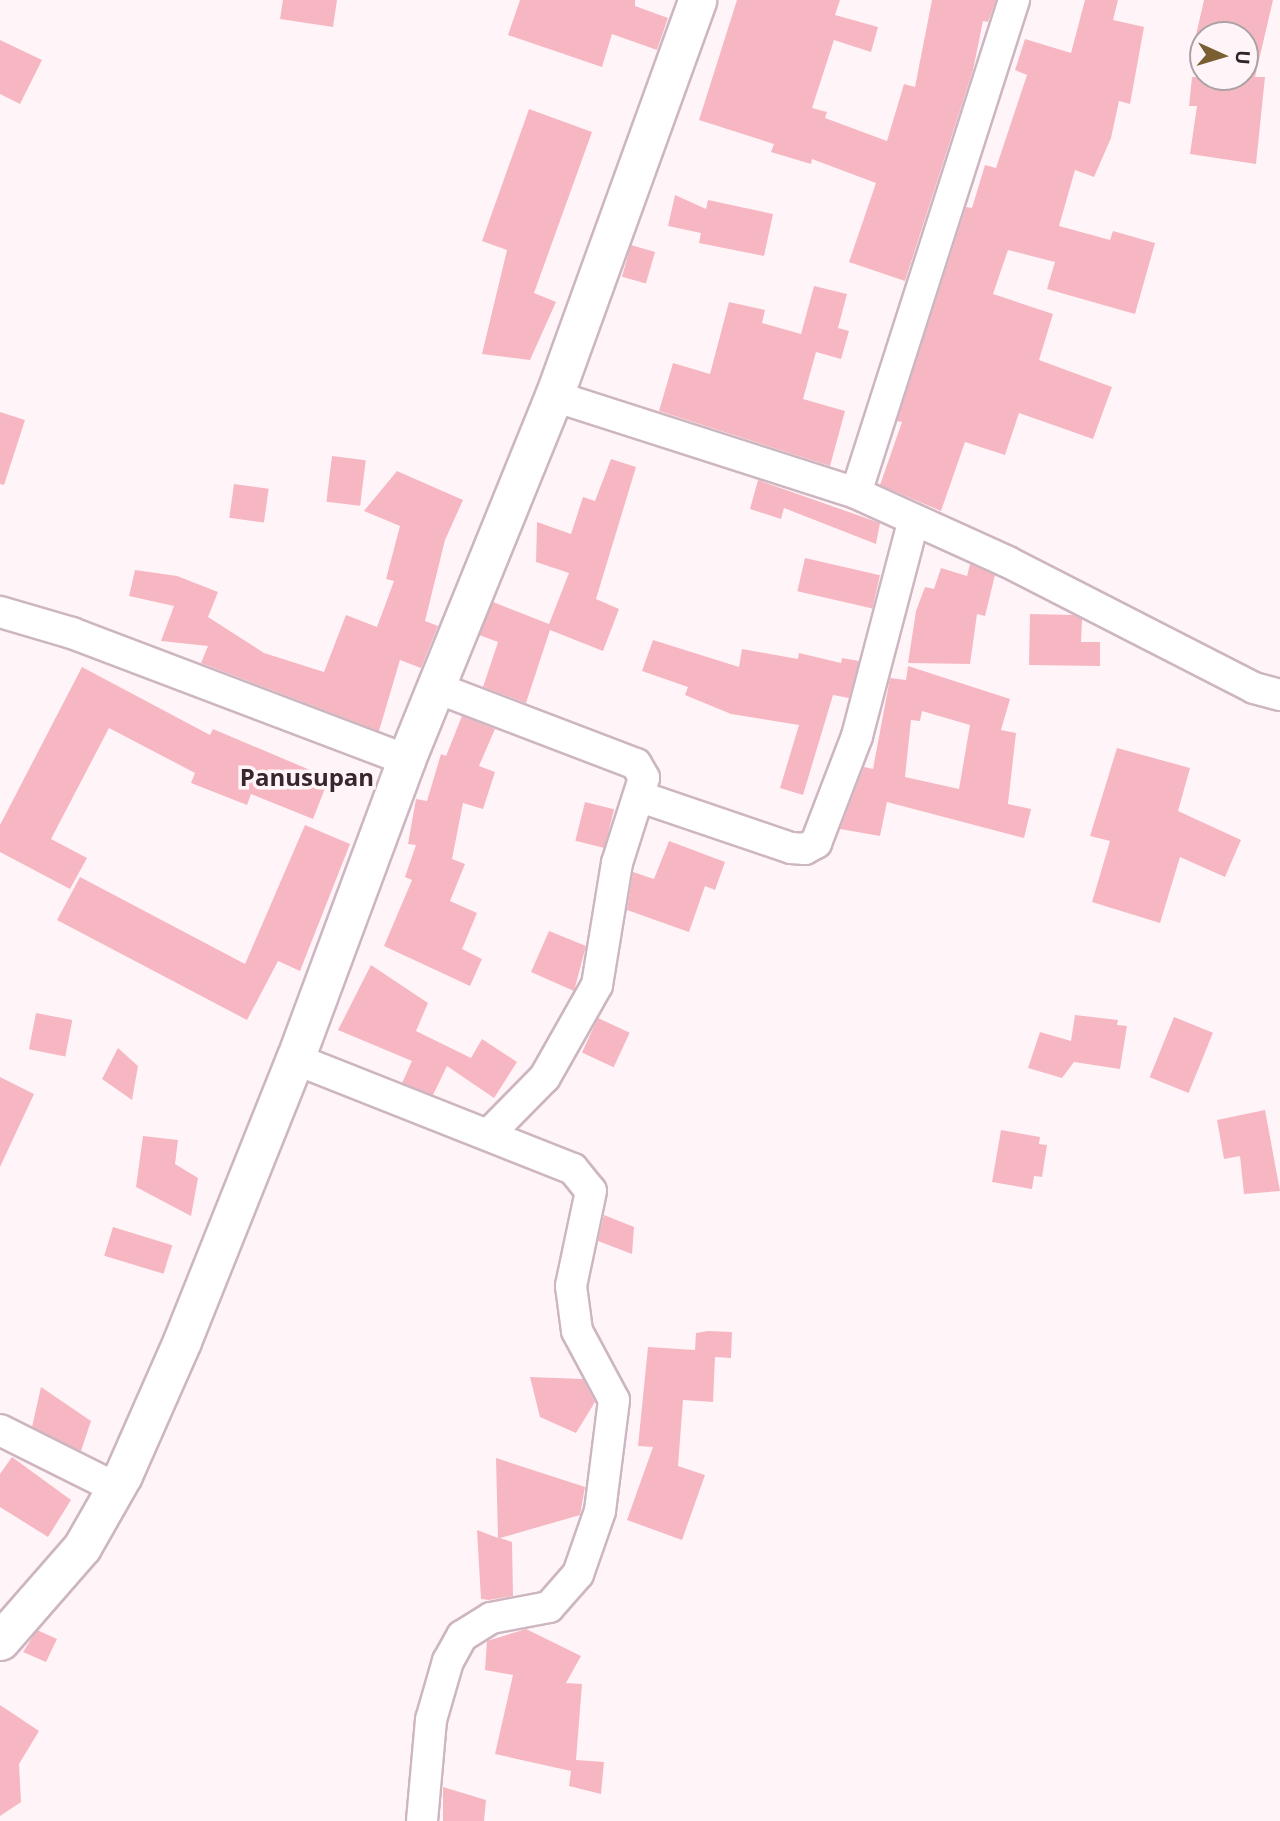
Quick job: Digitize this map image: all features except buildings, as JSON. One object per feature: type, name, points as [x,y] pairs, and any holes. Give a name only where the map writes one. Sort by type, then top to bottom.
[{"type":"street","points":[[0,1641],[74,1557],[116,1488],[183,1341],[295,1059],[406,760],[554,397],[697,0]]},
{"type":"street","points":[[856,493],[1014,0]]},
{"type":"street","points":[[554,397],[856,493],[913,522],[1008,562],[1254,688],[1280,695]]},
{"type":"street","points":[[641,797],[791,848],[805,849],[817,843],[857,736],[913,522]]},
{"type":"street","points":[[0,612],[72,633],[406,760]]},
{"type":"street","points":[[437,688],[636,764],[644,778],[641,797],[617,863],[597,985],[545,1077],[488,1135]]},
{"type":"street","points":[[295,1059],[573,1169],[591,1191],[572,1298],[577,1331],[614,1400],[600,1511],[578,1574],[549,1607],[476,1624],[462,1636],[448,1661],[431,1720],[422,1821]]},
{"type":"street","points":[[0,1430],[116,1488]]},
{"type":"district","name":"Panusupan","points":[[307,777]]}]
